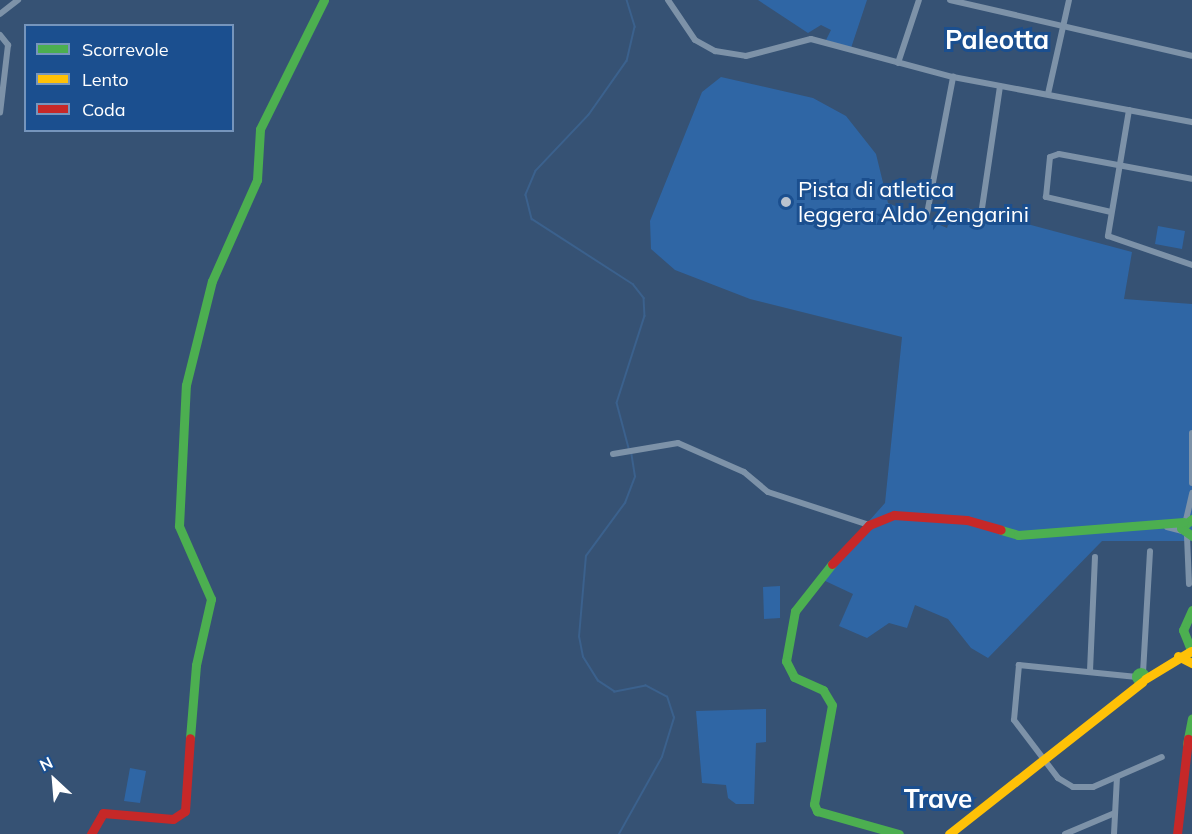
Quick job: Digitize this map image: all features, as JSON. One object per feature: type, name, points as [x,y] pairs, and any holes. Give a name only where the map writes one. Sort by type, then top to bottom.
[{"type":"street","points":[[0,14],[18,0]]},
{"type":"street","points":[[91,834],[103,813],[173,819],[185,811],[196,665],[211,599],[179,526],[186,385],[217,268],[256,180],[260,129],[324,0]]},
{"type":"street","points":[[668,0],[689,33],[715,51],[746,57],[811,39],[953,77],[1192,122]]},
{"type":"street","points":[[898,63],[919,0]]},
{"type":"street","points":[[950,0],[1063,28],[1192,56]]},
{"type":"street","points":[[1048,94],[1069,0]]},
{"type":"street","points":[[0,35],[8,45],[0,113]]},
{"type":"street","points":[[926,219],[953,77]]},
{"type":"street","points":[[981,214],[1000,86]]},
{"type":"street","points":[[1129,110],[1111,212],[1111,239],[1192,265]]},
{"type":"street","points":[[1111,212],[1050,200],[1043,187],[1048,160],[1056,154],[1192,179]]},
{"type":"street","points":[[1192,434],[1192,483]]},
{"type":"street","points":[[613,454],[645,446],[678,443],[744,472],[768,492],[869,525]]},
{"type":"street","points":[[1190,584],[1189,526],[1192,493]]},
{"type":"street","points":[[899,834],[817,810],[832,705],[823,690],[794,677],[786,661],[795,611],[869,525],[894,515],[967,520],[1018,535],[1189,526]]},
{"type":"street","points":[[1140,679],[1150,551]]},
{"type":"street","points":[[1090,671],[1095,557]]},
{"type":"street","points":[[1178,656],[1192,609]]},
{"type":"street","points":[[949,834],[1140,679],[1178,656],[1191,651],[1183,640]]},
{"type":"street","points":[[1178,656],[1192,663]]},
{"type":"street","points":[[1140,679],[1090,671],[1019,665],[1014,720],[1042,757],[1073,787],[1093,787],[1162,757]]},
{"type":"street","points":[[1177,834],[1192,718]]},
{"type":"street","points":[[1114,834],[1117,777]]},
{"type":"street","points":[[1065,834],[1115,813]]},
{"type":"shaded area","points":[[758,0],[867,0],[851,48],[826,40],[831,30],[821,25],[808,33]]},
{"type":"shaded area","points":[[721,77],[813,98],[846,116],[876,154],[888,203],[947,228],[952,213],[965,216],[967,208],[1132,252],[1124,299],[1192,304],[1192,541],[1102,541],[988,658],[971,648],[948,619],[915,605],[907,628],[889,623],[867,638],[839,626],[853,594],[821,579],[860,541],[872,526],[869,521],[885,503],[902,337],[750,299],[675,270],[651,249],[650,221],[702,92]]},
{"type":"shaded area","points":[[1158,226],[1185,231],[1182,249],[1155,244]]},
{"type":"shaded area","points":[[780,586],[780,618],[764,619],[763,587]]},
{"type":"shaded area","points":[[766,709],[766,742],[756,743],[754,804],[736,804],[728,798],[726,785],[702,783],[696,711]]},
{"type":"shaded area","points":[[130,768],[146,771],[140,803],[124,801]]},
{"type":"waterway","points":[[627,0],[635,27],[627,61],[589,115],[536,171],[526,195],[532,219],[633,284],[644,298],[645,316],[617,403],[629,448]]},
{"type":"waterway","points":[[619,834],[662,757],[674,718],[667,697],[646,686],[615,692],[598,681],[583,657],[579,637],[586,556],[625,503],[635,477],[631,452]]},
{"type":"traffic: fast","points":[[190,738],[196,665],[211,599],[179,526],[186,385],[212,281],[257,180],[260,129],[324,0]]},
{"type":"traffic: fast","points":[[1192,519],[1181,528],[1192,536]]},
{"type":"traffic: fast","points":[[1001,530],[1018,535],[1183,522]]},
{"type":"traffic: fast","points":[[832,564],[795,611],[786,661],[794,677],[823,690],[832,705],[814,804],[817,811],[899,834]]},
{"type":"traffic: fast","points":[[1192,610],[1183,630],[1192,652]]},
{"type":"traffic: fast","points":[[1141,672],[1146,677],[1141,682],[1136,677],[1141,672]]},
{"type":"traffic: fast","points":[[1187,744],[1192,718]]},
{"type":"traffic: slow","points":[[1145,679],[1191,651]]},
{"type":"traffic: slow","points":[[1178,656],[1192,663]]},
{"type":"traffic: slow","points":[[949,834],[1142,682]]},
{"type":"traffic: jam","points":[[832,564],[869,525],[894,515],[967,520],[1001,530]]},
{"type":"traffic: jam","points":[[91,834],[103,813],[173,819],[185,811],[190,738]]},
{"type":"traffic: jam","points":[[1177,834],[1188,739]]},
{"type":"place","name":"Pista di atletica leggera Aldo Zengarini","points":[[786,202]]},
{"type":"district","name":"Paleotta","points":[[997,40]]},
{"type":"district","name":"Trave","points":[[938,799]]}]
